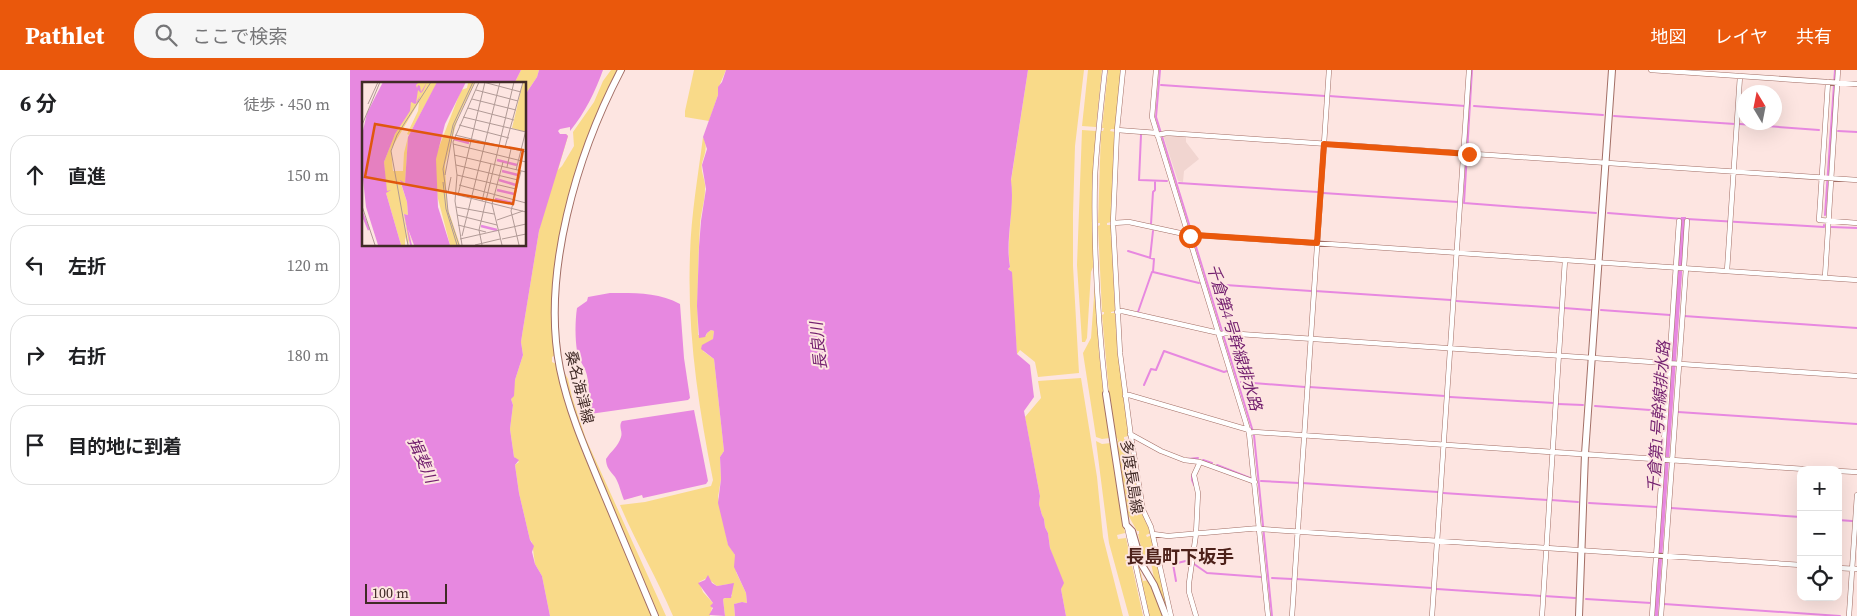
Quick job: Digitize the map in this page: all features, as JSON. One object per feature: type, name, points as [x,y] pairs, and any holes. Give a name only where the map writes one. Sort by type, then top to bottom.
[{"type":"main road","name":"桑名海津線","points":[[621,70],[607,96],[588,142],[574,188],[564,232],[557,280],[555,315],[560,368],[566,394],[581,439],[655,616]]},
{"type":"main road","points":[[1579,616],[1586,454],[1612,70]]},
{"type":"main road","name":"多度長島線","points":[[1106,394],[1126,525],[1132,530],[1142,565],[1154,585],[1166,616]]},
{"type":"street","points":[[1105,70],[1095,177],[1095,222],[1099,314],[1106,394]]},
{"type":"street","points":[[1123,70],[1117,130],[1113,224],[1117,312],[1125,396],[1143,510],[1152,527],[1171,616]]},
{"type":"street","points":[[1156,70],[1152,114],[1251,432],[1255,482],[1262,529],[1268,616]]},
{"type":"street","points":[[1292,616],[1328,70]]},
{"type":"street","points":[[1432,616],[1457,252],[1466,154],[1469,70]]},
{"type":"street","points":[[1651,70],[1857,84]]},
{"type":"street","points":[[1838,70],[1833,82],[1818,220],[1857,223]]},
{"type":"street","points":[[1727,271],[1740,76]]},
{"type":"street","points":[[1825,277],[1829,221],[1833,82]]},
{"type":"street","points":[[1117,130],[1857,180]]},
{"type":"street","points":[[1652,616],[1679,221]]},
{"type":"street","points":[[1661,616],[1687,221]]},
{"type":"street","points":[[1113,224],[1129,222],[1191,236],[1457,252],[1857,280]]},
{"type":"street","points":[[1542,616],[1565,260]]},
{"type":"street","points":[[1117,312],[1221,334],[1857,376]]},
{"type":"street","points":[[1125,396],[1251,432],[1797,469]]},
{"type":"street","points":[[1130,434],[1161,451],[1184,460],[1200,462],[1255,482]]},
{"type":"street","points":[[1196,616],[1189,592],[1189,583],[1196,534],[1198,493],[1194,479],[1200,462]]},
{"type":"street","points":[[1842,471],[1857,472]]},
{"type":"street","points":[[1849,616],[1854,569],[1857,495]]},
{"type":"street","points":[[1126,525],[1147,616]]},
{"type":"street","points":[[1153,534],[1168,536],[1262,529],[1797,565]]},
{"type":"shaded area","points":[[521,70],[539,70],[537,77],[526,94],[526,82],[515,82]]},
{"type":"shaded area","points":[[611,70],[617,70],[602,103],[579,164],[553,288],[552,329],[555,355],[552,357],[552,362],[556,364],[566,405],[583,453],[652,616],[550,616],[542,576],[535,564],[532,542],[519,493],[515,465],[519,462],[514,457],[510,429],[513,405],[511,399],[523,355],[521,342],[539,231],[560,134],[568,136],[558,170],[574,146],[573,132],[594,102],[603,81]]},
{"type":"shaded area","points":[[694,70],[726,70],[709,121],[685,117]]},
{"type":"shaded area","points":[[1028,70],[1084,70],[1075,146],[1073,214],[1073,266],[1079,373],[1038,377],[1035,362],[1020,350],[1017,354],[1011,271],[1008,269],[1010,267],[1011,181]]},
{"type":"shaded area","points":[[1088,70],[1102,70],[1096,127],[1082,126]]},
{"type":"shaded area","points":[[1108,70],[1121,70],[1115,129],[1110,131],[1115,132],[1111,222],[1107,223],[1107,225],[1111,225],[1115,311],[1111,313],[1115,313],[1118,353],[1129,436],[1124,437],[1124,439],[1129,439],[1141,512],[1151,533],[1146,535],[1147,537],[1152,535],[1169,616],[1154,578],[1151,563],[1145,564],[1138,534],[1139,531],[1137,531],[1127,513],[1116,442],[1118,441],[1115,438],[1109,393],[1102,315],[1104,312],[1102,312],[1098,226],[1100,225],[1098,223],[1101,131],[1104,128],[1102,128]]},
{"type":"shaded area","points":[[1082,130],[1096,131],[1093,177],[1093,267],[1091,272],[1087,338],[1085,342],[1082,342],[1077,265]]},
{"type":"shaded area","points":[[1163,135],[1186,136],[1186,142],[1199,159],[1184,171],[1183,182],[1178,181]]},
{"type":"shaded area","points":[[703,137],[706,147],[702,163],[705,189],[699,238],[698,335],[706,336],[711,330],[714,331],[713,339],[703,351],[714,359],[724,451],[720,457],[721,479],[718,497],[728,544],[735,555],[736,572],[746,593],[747,603],[734,604],[735,616],[725,616],[723,599],[732,596],[729,584],[717,586],[707,578],[699,582],[703,592],[713,603],[710,616],[673,616],[620,505],[645,502],[711,486],[713,480],[698,395],[690,311],[693,210]]},
{"type":"shaded area","points":[[1095,283],[1099,354],[1110,438],[1102,439],[1096,437],[1083,353],[1091,338]]},
{"type":"shaded area","points":[[564,372],[568,379],[586,439],[666,616],[659,616],[585,441]]},
{"type":"shaded area","points":[[1081,378],[1097,477],[1103,537],[1123,616],[1066,616],[1061,589],[1062,585],[1039,504],[1040,496],[1025,417],[1041,398],[1038,381]]},
{"type":"shaded area","points":[[1096,441],[1102,444],[1111,443],[1125,533],[1117,535],[1118,539],[1126,538],[1143,616],[1129,616],[1109,543]]},
{"type":"shaded area","points":[[1131,536],[1143,581],[1150,580],[1163,616],[1149,616]]},
{"type":"water","name":"揖斐川","points":[[350,70],[521,70],[515,82],[362,82],[362,246],[526,246],[526,94],[537,77],[539,70],[603,70],[589,102],[570,131],[570,127],[558,131],[560,134],[568,136],[539,231],[521,342],[523,355],[515,380],[514,396],[511,399],[513,405],[510,429],[514,457],[519,460],[515,465],[519,493],[530,540],[534,546],[532,552],[535,564],[542,576],[550,616],[350,616]]},
{"type":"water","name":"長良川","points":[[726,70],[1028,70],[1011,180],[1010,267],[1008,269],[1012,272],[1017,354],[1030,365],[1034,397],[1024,411],[1040,496],[1039,504],[1048,533],[1050,548],[1064,583],[1061,589],[1066,616],[735,616],[734,604],[747,603],[746,593],[734,567],[735,555],[728,545],[718,503],[721,479],[720,457],[724,451],[714,359],[701,349],[702,345],[713,339],[714,331],[711,330],[705,337],[699,338],[697,306],[701,221],[706,189],[702,165],[707,149],[703,137],[718,95],[718,87]]},
{"type":"water","points":[[1681,217],[1686,217],[1658,616],[1654,616]]},
{"type":"water","points":[[610,293],[655,295],[680,304],[684,358],[690,398],[688,400],[590,414],[586,412],[589,385],[587,374],[577,351],[575,330],[577,308],[587,301],[588,297]]},
{"type":"water","points":[[694,410],[708,481],[706,484],[643,498],[642,495],[624,500],[616,479],[606,462],[606,459],[620,440],[620,425],[622,421]]},
{"type":"water","points":[[708,575],[712,583],[717,586],[734,583],[731,598],[723,599],[725,616],[709,615],[713,608],[710,606],[713,603],[698,583],[705,580]]},
{"type":"waterway","name":"千倉第4号幹線排水路","points":[[1160,70],[1156,117],[1254,435],[1272,616]]},
{"type":"waterway","points":[[1472,70],[1464,203],[1596,213]]},
{"type":"waterway","points":[[1825,215],[1835,70]]},
{"type":"waterway","points":[[1161,85],[1325,96]]},
{"type":"waterway","points":[[1329,96],[1465,106]]},
{"type":"waterway","points":[[1474,106],[1603,115]]},
{"type":"waterway","points":[[1614,116],[1735,124]]},
{"type":"waterway","points":[[1782,127],[1819,130]]},
{"type":"waterway","points":[[1838,131],[1857,132]]},
{"type":"waterway","points":[[1141,135],[1139,180],[1167,181]]},
{"type":"waterway","points":[[1151,224],[1155,181]]},
{"type":"waterway","points":[[1179,183],[1318,192]]},
{"type":"waterway","points":[[1323,193],[1458,202]]},
{"type":"waterway","points":[[1608,213],[1683,219]]},
{"type":"waterway","points":[[1687,219],[1824,227],[1824,225]]},
{"type":"waterway","points":[[1831,227],[1857,228]]},
{"type":"waterway","points":[[1150,258],[1153,231]]},
{"type":"waterway","points":[[1128,251],[1154,259],[1153,272],[1199,283]]},
{"type":"waterway","points":[[1138,312],[1152,272]]},
{"type":"waterway","points":[[1211,284],[1311,291]]},
{"type":"waterway","points":[[1315,291],[1451,300]]},
{"type":"waterway","points":[[1456,301],[1560,308]]},
{"type":"waterway","points":[[1564,308],[1590,310]]},
{"type":"waterway","points":[[1601,310],[1670,315]]},
{"type":"waterway","points":[[1684,316],[1857,328]]},
{"type":"waterway","points":[[1144,385],[1151,369],[1156,370],[1164,351],[1224,372],[1227,371]]},
{"type":"waterway","points":[[1241,382],[1305,387]]},
{"type":"waterway","points":[[1309,387],[1445,396]]},
{"type":"waterway","points":[[1450,397],[1554,403]]},
{"type":"waterway","points":[[1558,404],[1583,405]]},
{"type":"waterway","name":"千倉第1号幹線排水路","points":[[1595,406],[1664,411]]},
{"type":"waterway","points":[[1678,412],[1857,424]]},
{"type":"waterway","points":[[1187,459],[1198,458]]},
{"type":"waterway","points":[[1203,460],[1212,463]]},
{"type":"waterway","points":[[1217,465],[1250,478]]},
{"type":"waterway","points":[[1192,475],[1194,485]]},
{"type":"waterway","points":[[1261,481],[1299,483]]},
{"type":"waterway","points":[[1302,483],[1438,492]]},
{"type":"waterway","points":[[1443,493],[1548,500]]},
{"type":"waterway","points":[[1551,500],[1578,502]]},
{"type":"waterway","points":[[1589,503],[1657,507]]},
{"type":"waterway","points":[[1671,508],[1797,517]]},
{"type":"waterway","points":[[1842,520],[1852,521]]},
{"type":"waterway","points":[[1176,581],[1173,564],[1190,560]]},
{"type":"waterway","points":[[1194,564],[1207,573],[1261,577]]},
{"type":"waterway","points":[[1272,578],[1292,579]]},
{"type":"waterway","points":[[1296,579],[1432,588]]},
{"type":"waterway","points":[[1437,589],[1541,596]]},
{"type":"waterway","points":[[1544,596],[1575,598]]},
{"type":"waterway","points":[[1586,599],[1651,603]]},
{"type":"waterway","points":[[1664,604],[1840,616]]},
{"type":"district","name":"長島町下坂手","points":[[1180,556]]},
{"type":"route","points":[[1190,236],[1317,243],[1324,144],[1469,154]]}]
